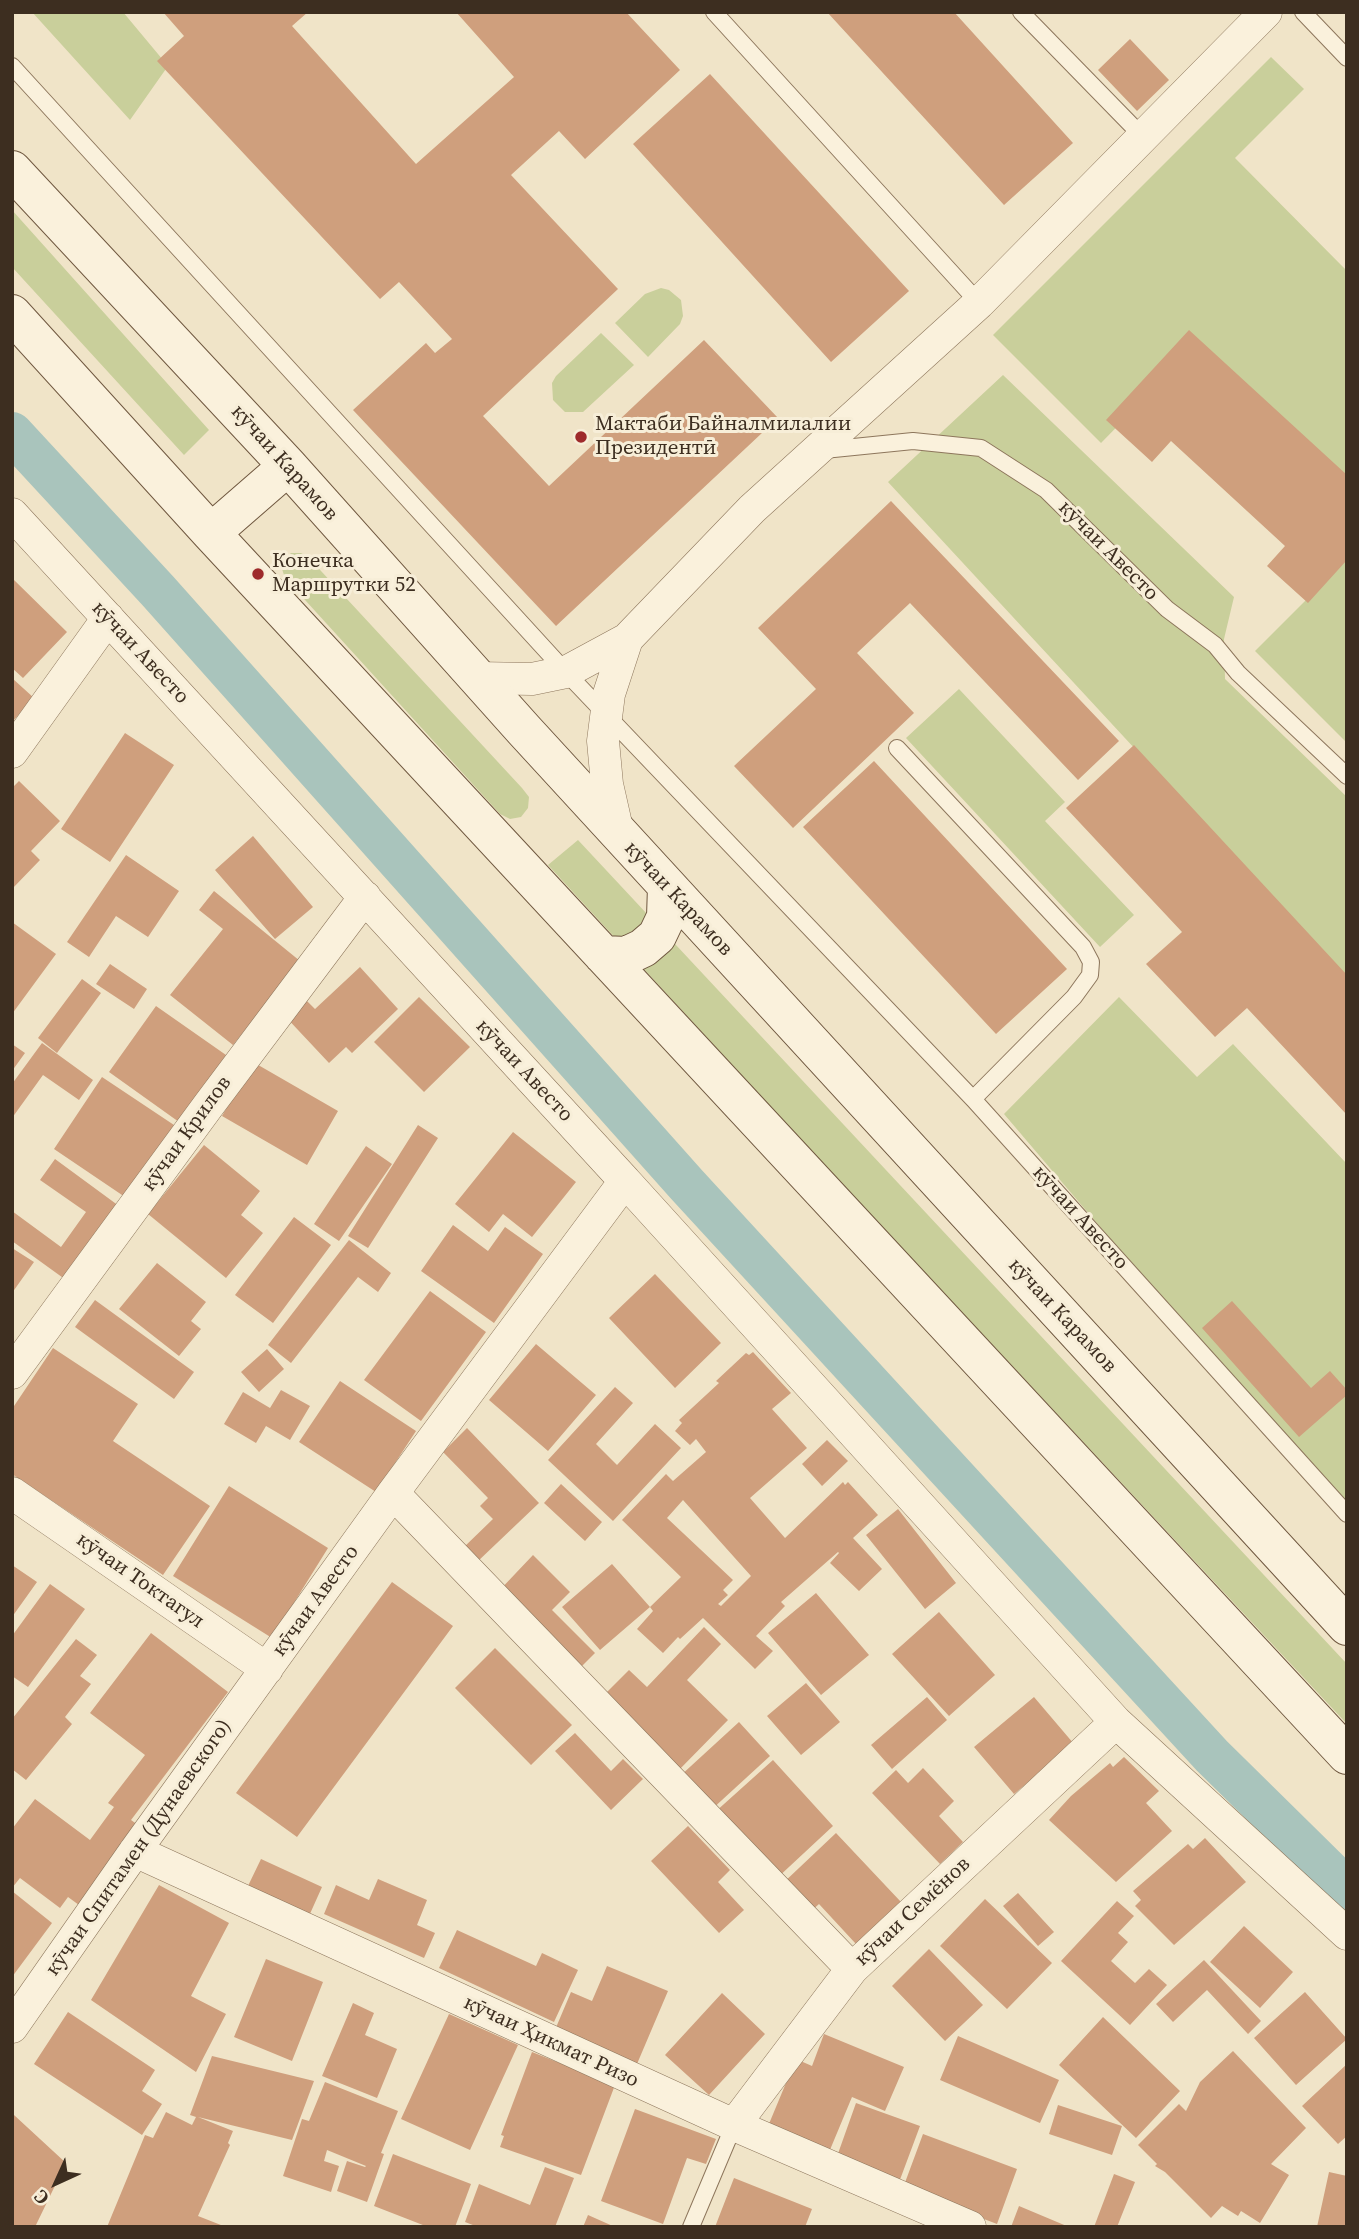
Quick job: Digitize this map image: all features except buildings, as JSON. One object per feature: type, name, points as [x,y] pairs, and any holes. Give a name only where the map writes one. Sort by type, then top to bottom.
[{"type":"main road","name":"кӯчаи Карамов","points":[[12,170],[288,466],[667,887],[1347,1626]]},
{"type":"main road","points":[[12,314],[211,533],[1347,1755]]},
{"type":"main road","points":[[211,533],[288,466]]},
{"type":"main road","points":[[603,955],[625,956],[643,948],[657,936],[666,917],[667,887]]},
{"type":"street","points":[[477,678],[532,679],[566,671],[627,639],[752,509],[979,303],[1266,12]]},
{"type":"street","name":"кӯчаи Авесто","points":[[12,514],[625,1181],[393,1493],[267,1670]]},
{"type":"street","points":[[12,752],[108,618]]},
{"type":"street","points":[[618,833],[607,784],[603,741],[609,694],[627,639]]},
{"type":"street","name":"кӯчаи Крилов","points":[[12,1373],[365,897]]},
{"type":"street","points":[[625,1181],[1116,1722],[1347,1934]]},
{"type":"street","name":"кӯчаи Токтагул","points":[[12,1493],[267,1670]]},
{"type":"street","points":[[393,1493],[852,1969]]},
{"type":"street","name":"кӯчаи Спитамен (Дунаевского)","points":[[12,2026],[267,1670]]},
{"type":"street","name":"кӯчаи Семёнов","points":[[734,2125],[852,1969],[1116,1722]]},
{"type":"street","name":"кӯчаи Ҳикмат Ризо","points":[[135,1852],[734,2125],[970,2227]]},
{"type":"lane","points":[[714,12],[979,303]]},
{"type":"lane","points":[[1021,12],[1142,136]]},
{"type":"lane","points":[[1303,12],[1347,58]]},
{"type":"lane","name":"кӯчаи Авесто","points":[[12,66],[606,714],[973,1099],[1347,1514]]},
{"type":"lane","name":"кӯчаи Авесто","points":[[818,450],[913,441],[981,448],[1046,490],[1167,608],[1215,645],[1238,673],[1347,776]]},
{"type":"lane","points":[[897,748],[1083,947],[1091,962],[1090,975],[1074,998],[973,1099]]},
{"type":"lane","points":[[691,2227],[734,2125]]},
{"type":"green space","points":[[32,12],[123,12],[168,66],[130,120]]},
{"type":"green space","points":[[1271,57],[1304,89],[1235,158],[1347,271],[1347,743],[1255,651],[1333,573],[1151,392],[1101,443],[993,335]]},
{"type":"green space","points":[[12,210],[209,430],[184,455],[12,267]]},
{"type":"green space","points":[[661,288],[669,290],[681,300],[683,316],[680,324],[648,357],[615,323],[645,294]]},
{"type":"green space","points":[[601,333],[634,365],[583,412],[565,412],[553,400],[552,383]]},
{"type":"green space","points":[[1003,375],[1234,597],[1224,639],[1225,679],[1347,797],[1347,978],[888,482]]},
{"type":"green space","points":[[291,553],[301,553],[309,558],[522,788],[529,797],[528,808],[521,817],[510,819],[500,814],[285,578],[282,569],[284,560]]},
{"type":"green space","points":[[959,689],[1065,802],[1045,821],[1134,915],[1100,947],[906,738]]},
{"type":"green space","points":[[578,840],[1347,1664],[1347,1724],[548,865]]},
{"type":"green space","points":[[1119,997],[1197,1077],[1233,1044],[1347,1164],[1347,1509],[1311,1475],[1004,1114]]},
{"type":"waterway","points":[[12,433],[158,591],[687,1185],[1212,1756],[1347,1889]]},
{"type":"place","name":"Мактаби Байналмилалии Президентӣ","points":[[581,437]]},
{"type":"place","name":"Конечка Маршрутки 52","points":[[258,574]]}]
